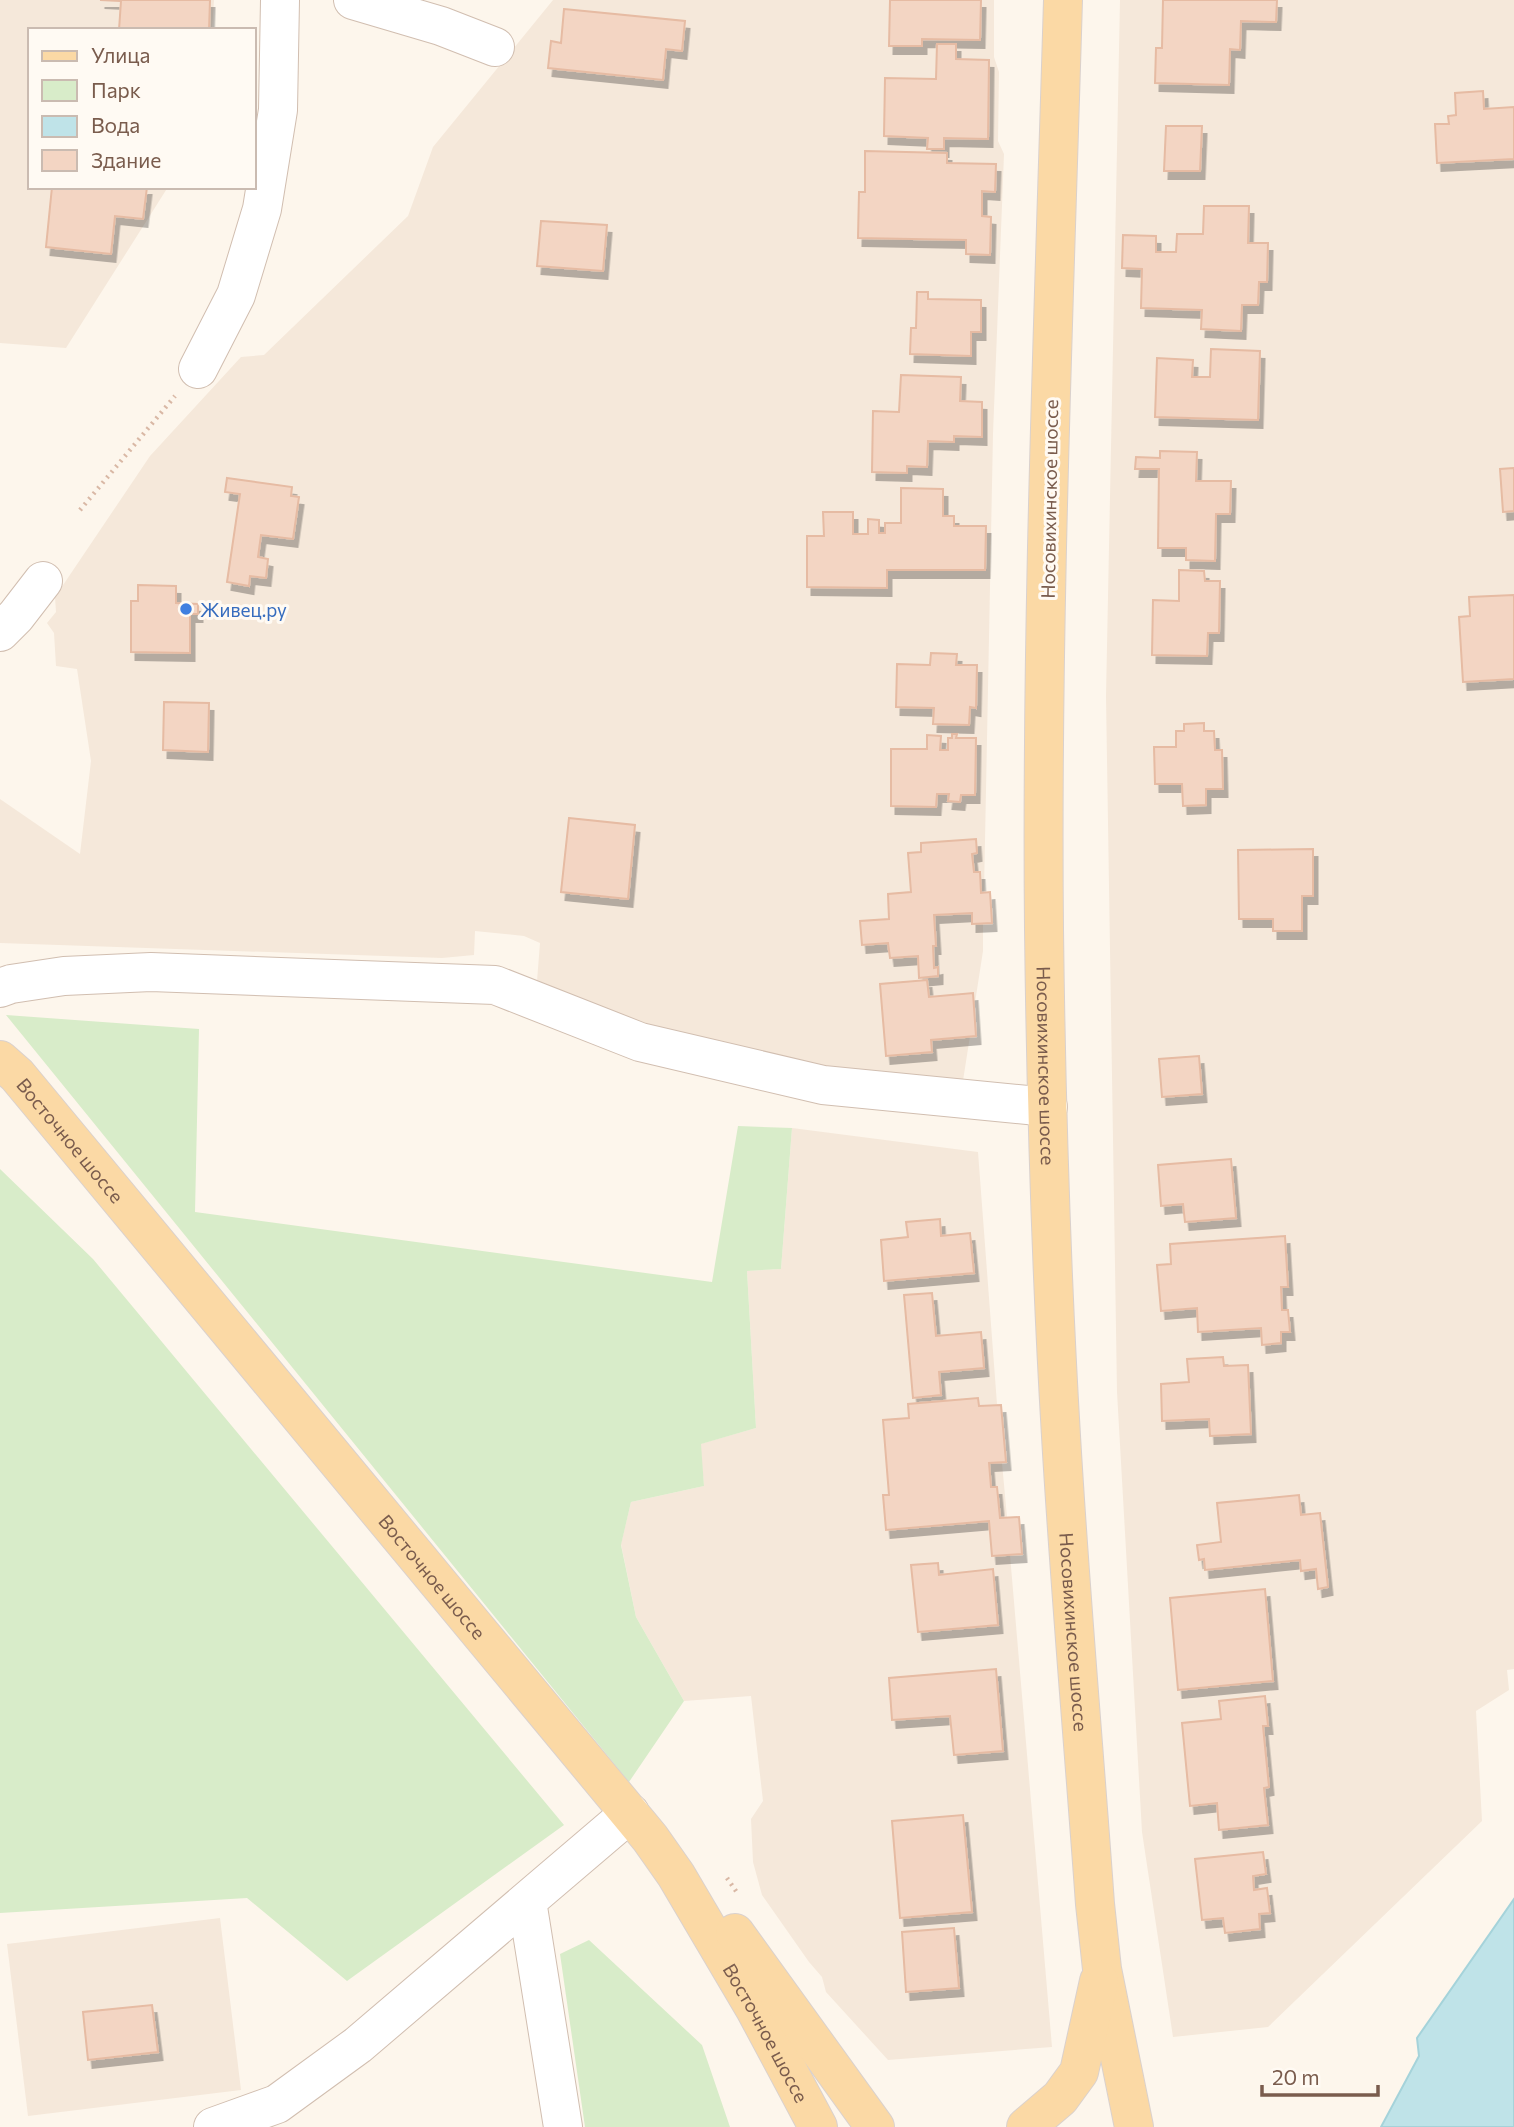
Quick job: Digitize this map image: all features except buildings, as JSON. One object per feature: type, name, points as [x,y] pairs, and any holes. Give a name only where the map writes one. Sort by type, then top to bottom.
[{"type":"main road","name":"Носовихинское шоссе","points":[[1063,0],[1049,459],[1043,779],[1053,1281],[1061,1438],[1095,1904],[1102,1969],[1134,2127]]},
{"type":"main road","name":"Восточное шоссе","points":[[0,1060],[17,1075],[650,1838],[676,1875],[755,2009],[818,2127]]},
{"type":"main road","points":[[676,1875],[724,1920],[876,2127]]},
{"type":"main road","points":[[1026,2127],[1060,2098],[1079,2072],[1102,1969]]},
{"type":"lane","points":[[198,369],[236,295],[262,209],[278,110],[280,0]]},
{"type":"lane","points":[[353,0],[441,26],[495,47]]},
{"type":"lane","points":[[0,632],[16,617],[43,581]]},
{"type":"lane","points":[[0,988],[64,976],[151,972],[495,985],[640,1042],[823,1085],[1048,1107]]},
{"type":"lane","points":[[213,2127],[277,2104],[358,2045],[630,1814]]},
{"type":"lane","points":[[527,1901],[563,2127]]},
{"type":"path","points":[[80,510],[198,369]]},
{"type":"shaded area","points":[[0,0],[214,0],[212,28],[28,28],[28,189],[167,189],[66,348],[0,343]]},
{"type":"shaded area","points":[[553,0],[994,0],[994,57],[999,72],[998,141],[1004,154],[993,434],[984,892],[990,892],[983,924],[983,951],[974,1009],[976,1036],[970,1036],[962,1087],[824,1072],[603,1015],[537,981],[540,943],[524,936],[475,931],[474,955],[442,958],[0,943],[0,799],[80,854],[91,761],[77,669],[56,666],[54,633],[47,623],[56,612],[55,597],[150,456],[241,357],[264,355],[408,216],[433,147]]},
{"type":"shaded area","points":[[1120,0],[1514,0],[1514,1669],[1507,1670],[1509,1690],[1476,1711],[1482,1821],[1268,2027],[1173,2037],[1142,1832],[1117,1392],[1106,696]]},
{"type":"shaded area","points":[[792,1128],[978,1152],[997,1404],[1001,1405],[1006,1462],[1002,1463],[1007,1517],[1019,1517],[1022,1554],[1010,1555],[1052,2047],[888,2060],[826,1992],[822,1977],[762,1895],[753,1862],[751,1819],[763,1801],[751,1696],[684,1701],[636,1617],[621,1544],[631,1502],[704,1486],[700,1444],[756,1428],[747,1271],[781,1269]]},
{"type":"shaded area","points":[[220,1918],[241,2090],[28,2116],[7,1944]]},
{"type":"green space","points":[[6,1015],[199,1029],[195,1212],[712,1282],[738,1126],[792,1128],[781,1269],[747,1271],[756,1428],[701,1444],[704,1486],[631,1502],[621,1545],[636,1617],[684,1701],[629,1782]]},
{"type":"green space","points":[[0,1169],[93,1259],[564,1825],[347,1981],[247,1898],[0,1913]]},
{"type":"green space","points":[[589,1940],[702,2045],[730,2127],[585,2127],[560,1954]]},
{"type":"water","points":[[1514,1899],[1514,2127],[1381,2127],[1419,2056],[1417,2038]]},
{"type":"place","name":"Живец.ру","points":[[186,609]]}]
